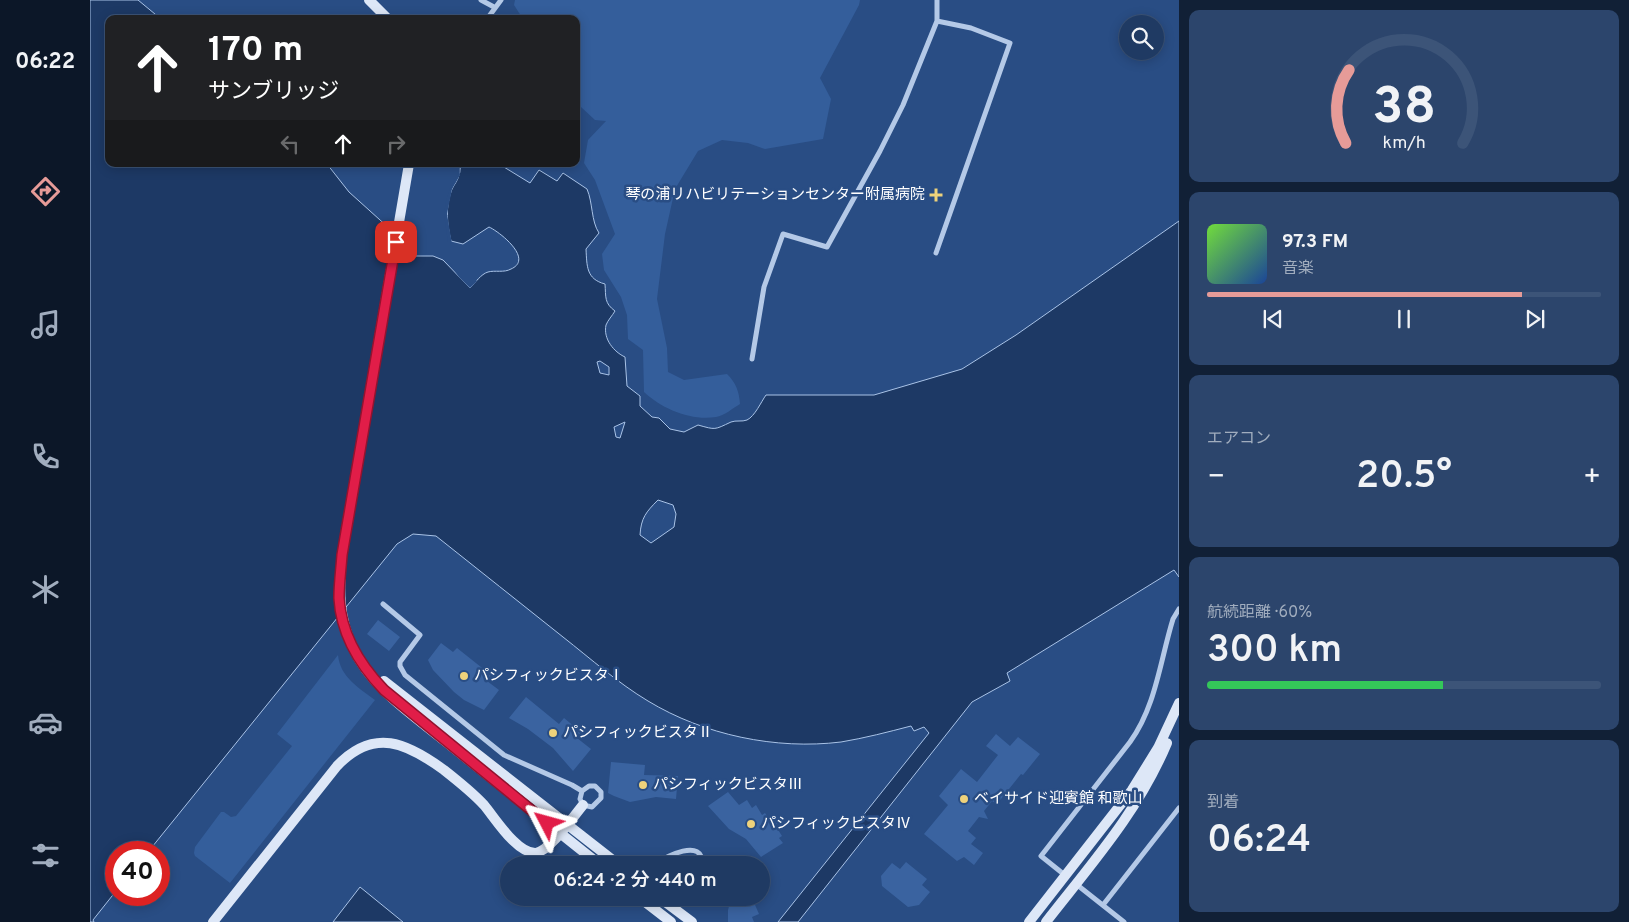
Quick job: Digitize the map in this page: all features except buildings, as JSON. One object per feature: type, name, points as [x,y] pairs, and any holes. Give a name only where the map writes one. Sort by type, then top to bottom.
[{"type":"street","points":[[369,0],[384,15]]},
{"type":"street","points":[[481,0],[494,7]]},
{"type":"street","points":[[489,15],[501,0]]},
{"type":"street","points":[[752,359],[764,287],[783,234],[827,247],[903,105],[937,21],[937,0]]},
{"type":"street","points":[[936,253],[1010,43],[971,28],[937,21]]},
{"type":"street","points":[[408,167],[342,555],[339,599],[342,618],[354,650],[370,673],[397,702],[589,856]]},
{"type":"street","points":[[383,604],[420,635],[400,662],[405,676],[504,755],[582,791]]},
{"type":"street","points":[[1066,876],[1041,856],[1140,728],[1151,703],[1170,628],[1179,609]]},
{"type":"street","points":[[354,650],[369,668],[383,680],[608,856]]},
{"type":"street","points":[[1029,922],[1114,815],[1142,776],[1158,748],[1179,703]]},
{"type":"street","points":[[1046,922],[1128,816],[1145,789],[1162,754],[1179,709]]},
{"type":"street","points":[[213,922],[337,766],[353,752],[370,745],[386,743],[401,745],[428,758],[472,794],[512,839],[528,852],[538,852],[547,848],[583,805]]},
{"type":"street","points":[[592,786],[600,790],[602,795],[600,801],[595,806],[583,805],[580,799],[582,791],[592,786]]},
{"type":"street","points":[[1103,905],[1179,808]]},
{"type":"street","points":[[674,856],[688,850],[695,851],[700,856]]},
{"type":"street","points":[[1076,884],[1124,922]]},
{"type":"street","points":[[651,906],[671,922]]},
{"type":"street","points":[[671,906],[692,922]]},
{"type":"shaded area","points":[[90,0],[138,0],[156,15],[105,15],[105,167],[329,167],[349,192],[390,229],[415,256],[433,256],[443,260],[470,288],[485,273],[511,269],[517,265],[519,259],[513,246],[489,227],[463,244],[451,241],[448,222],[448,202],[461,167],[504,167],[530,183],[539,170],[557,181],[563,173],[587,189],[596,228],[599,233],[586,249],[587,266],[594,279],[605,284],[607,302],[615,311],[606,325],[606,335],[613,348],[625,357],[627,386],[640,396],[640,406],[652,417],[659,418],[670,429],[684,432],[698,425],[715,428],[733,421],[747,420],[755,412],[766,395],[874,395],[962,369],[1016,335],[1179,221],[1179,577],[1174,570],[1007,673],[1010,681],[972,702],[798,922],[778,922],[929,733],[924,727],[914,731],[911,726],[841,742],[791,744],[741,737],[693,723],[648,701],[605,671],[436,536],[413,534],[397,544],[157,841],[105,841],[105,905],[93,920],[94,922],[90,922]],"holes":[[[600,361],[609,367],[609,375],[600,373],[597,362]],[[625,422],[620,438],[616,437],[614,427]],[[658,500],[673,505],[676,514],[674,527],[651,543],[640,535],[647,512]]]},
{"type":"shaded area","points":[[515,0],[860,0],[820,78],[831,99],[823,139],[765,149],[748,143],[722,140],[698,151],[675,189],[665,234],[657,299],[667,348],[668,372],[684,380],[727,374],[733,381],[739,395],[740,404],[722,415],[706,418],[687,415],[659,404],[644,392],[643,350],[628,339],[627,315],[621,297],[604,270],[602,254],[615,234],[595,180],[584,163],[588,140],[606,121],[595,120],[581,107],[580,15],[520,15],[514,5]]},
{"type":"shaded area","points":[[338,655],[342,670],[346,676],[375,700],[230,883],[195,856],[195,847],[221,812],[231,817],[236,816],[292,746],[277,734]]},
{"type":"shaded area","points":[[360,887],[403,922],[333,922]]},
{"type":"pier","points":[[459,167],[460,175],[452,189],[447,214],[452,244],[448,242],[444,214],[450,188]]},
{"type":"pier","points":[[447,260],[470,285],[475,279],[477,281],[470,288],[459,277]]},
{"type":"place","name":"琴の浦リハビリテーションセンター附属病院","points":[[936,195]]},
{"type":"place","name":"パシフィックビスタⅠ","points":[[464,676]]},
{"type":"place","name":"パシフィックビスタⅡ","points":[[553,733]]},
{"type":"place","name":"パシフィックビスタⅢ","points":[[643,785]]},
{"type":"place","name":"ベイサイド迎賓館 和歌山","points":[[964,799]]},
{"type":"place","name":"パシフィックビスタⅣ","points":[[751,824]]},
{"type":"route","points":[[396,242],[342,555],[339,599],[342,618],[346,633],[361,662],[384,690],[547,823]]}]
